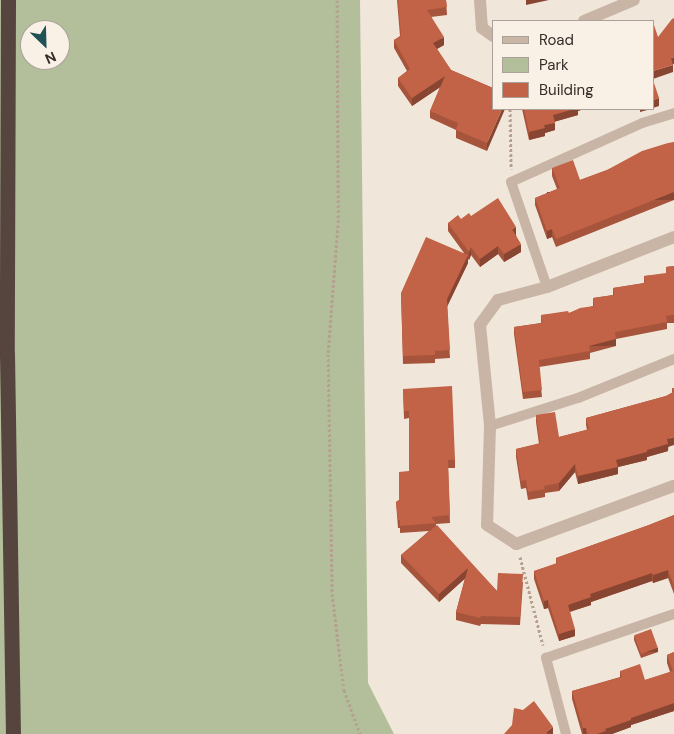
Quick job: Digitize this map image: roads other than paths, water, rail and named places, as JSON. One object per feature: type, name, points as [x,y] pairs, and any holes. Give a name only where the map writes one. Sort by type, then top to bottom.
[{"type":"highway","points":[[8,0],[7,344],[13,734]]},
{"type":"street","points":[[480,0],[482,28],[492,35]]},
{"type":"street","points":[[586,20],[634,0]]},
{"type":"street","points":[[674,237],[547,287],[498,300],[480,325],[490,426],[487,525],[516,544],[674,486]]},
{"type":"lane","points":[[547,287],[511,182],[642,123],[674,113]]},
{"type":"lane","points":[[490,426],[578,398],[674,359]]},
{"type":"lane","points":[[566,734],[546,658],[674,614]]}]
